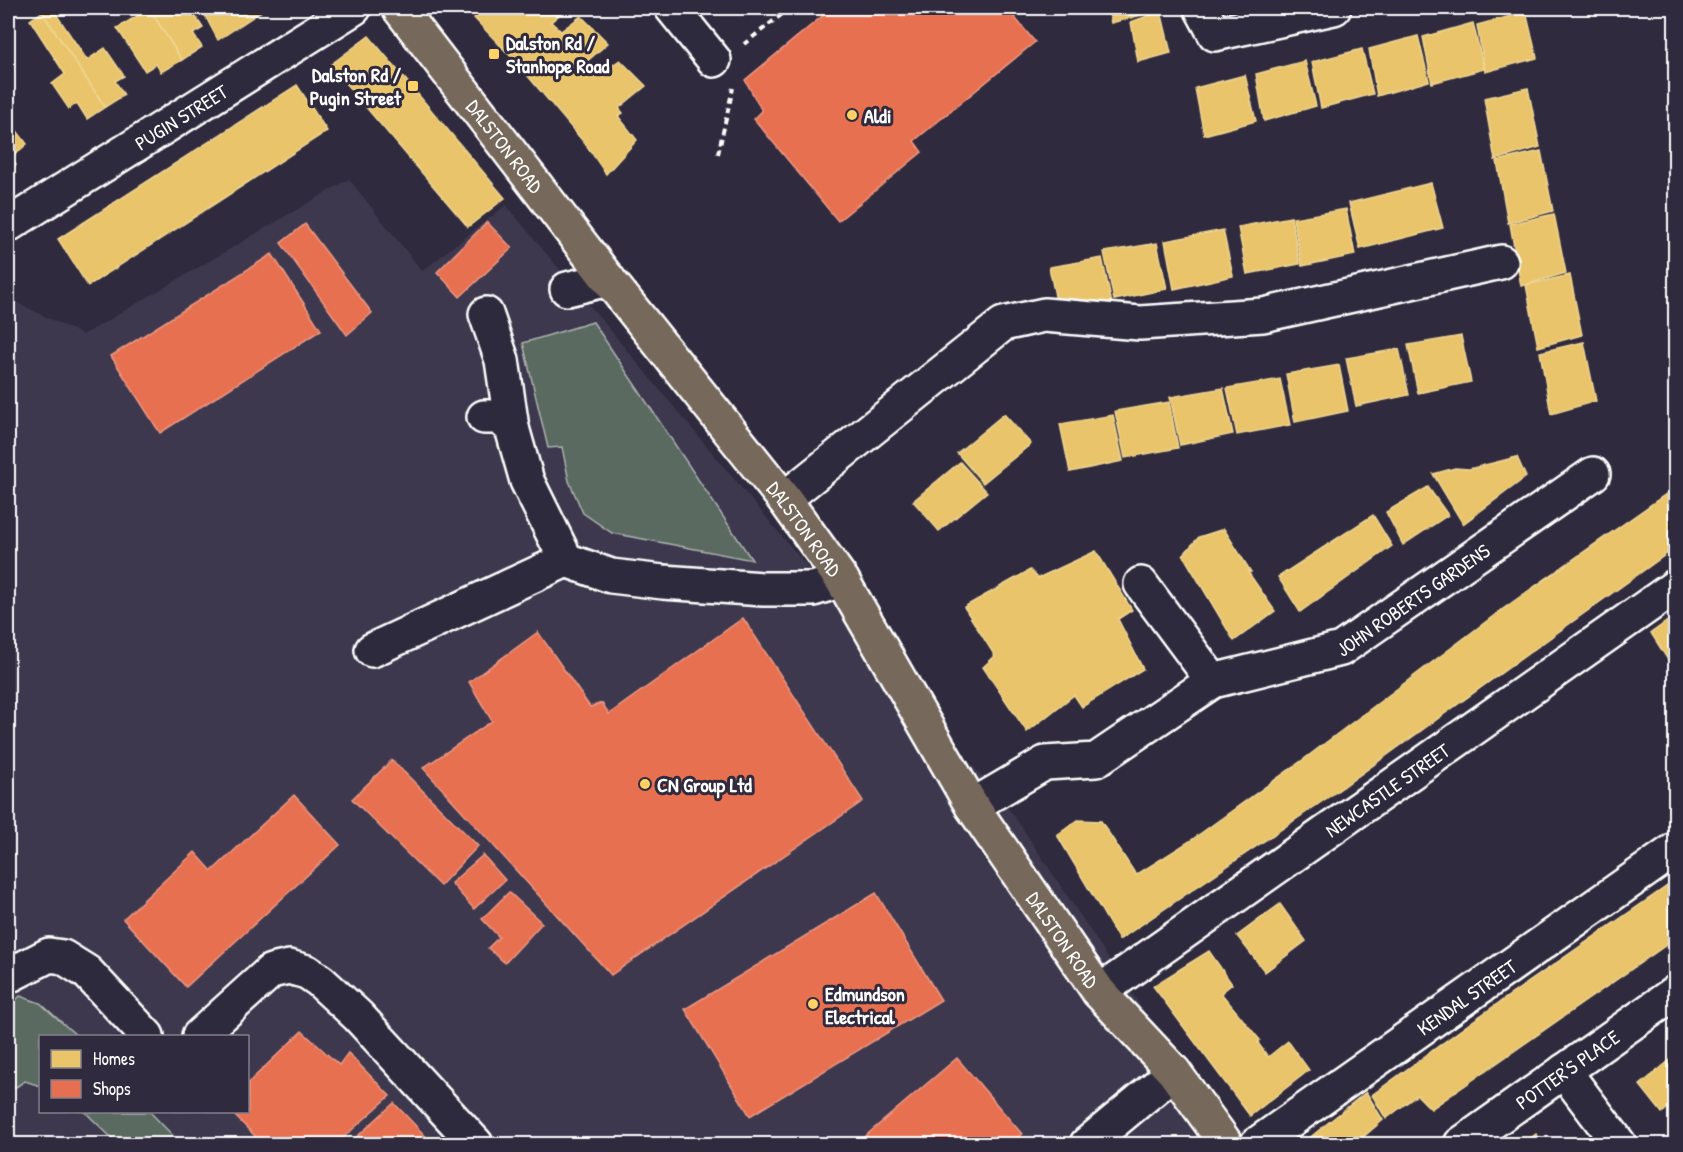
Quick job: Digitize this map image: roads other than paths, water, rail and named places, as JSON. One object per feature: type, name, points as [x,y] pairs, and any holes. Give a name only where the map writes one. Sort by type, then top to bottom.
[{"type":"main road","name":"DALSTON ROAD","points":[[399,8],[608,279],[784,499],[842,580],[972,806],[1099,992],[1174,1072],[1226,1144]]},
{"type":"street","name":"PUGIN STREET","points":[[8,225],[354,8]]},
{"type":"street","points":[[672,8],[714,60]]},
{"type":"street","points":[[1201,8],[1215,34],[1334,8]]},
{"type":"street","points":[[784,499],[1003,324],[1044,315],[1140,323],[1263,315],[1501,262]]},
{"type":"street","points":[[567,290],[608,279]]},
{"type":"street","points":[[486,314],[502,360],[498,423],[566,560],[611,576],[696,585],[813,589],[842,580]]},
{"type":"street","name":"JOHN ROBERTS GARDENS","points":[[972,806],[1046,763],[1096,760],[1213,681],[1341,649],[1593,474]]},
{"type":"street","points":[[372,650],[566,560]]},
{"type":"street","points":[[1141,584],[1213,681]]},
{"type":"street","name":"NEWCASTLE STREET","points":[[1099,992],[1676,586]]},
{"type":"street","name":"KENDAL STREET","points":[[1257,1144],[1676,849]]},
{"type":"street","points":[[8,976],[49,955],[63,957],[87,972],[146,1035]]},
{"type":"street","points":[[200,1035],[271,971],[289,967],[307,972],[358,1016],[476,1144]]},
{"type":"street","name":"POTTER'S PLACE","points":[[1461,1144],[1676,992]]},
{"type":"street","points":[[1564,1071],[1619,1144]]},
{"type":"street","points":[[1087,1144],[1174,1072]]},
{"type":"place","name":"Dalston Rd / Stanhope Road","points":[[494,54]]},
{"type":"place","name":"Dalston Rd / Pugin Street","points":[[413,86]]},
{"type":"place","name":"Aldi","points":[[852,115]]},
{"type":"place","name":"CN Group Ltd","points":[[645,784]]},
{"type":"place","name":"Edmundson Electrical","points":[[813,1004]]}]
